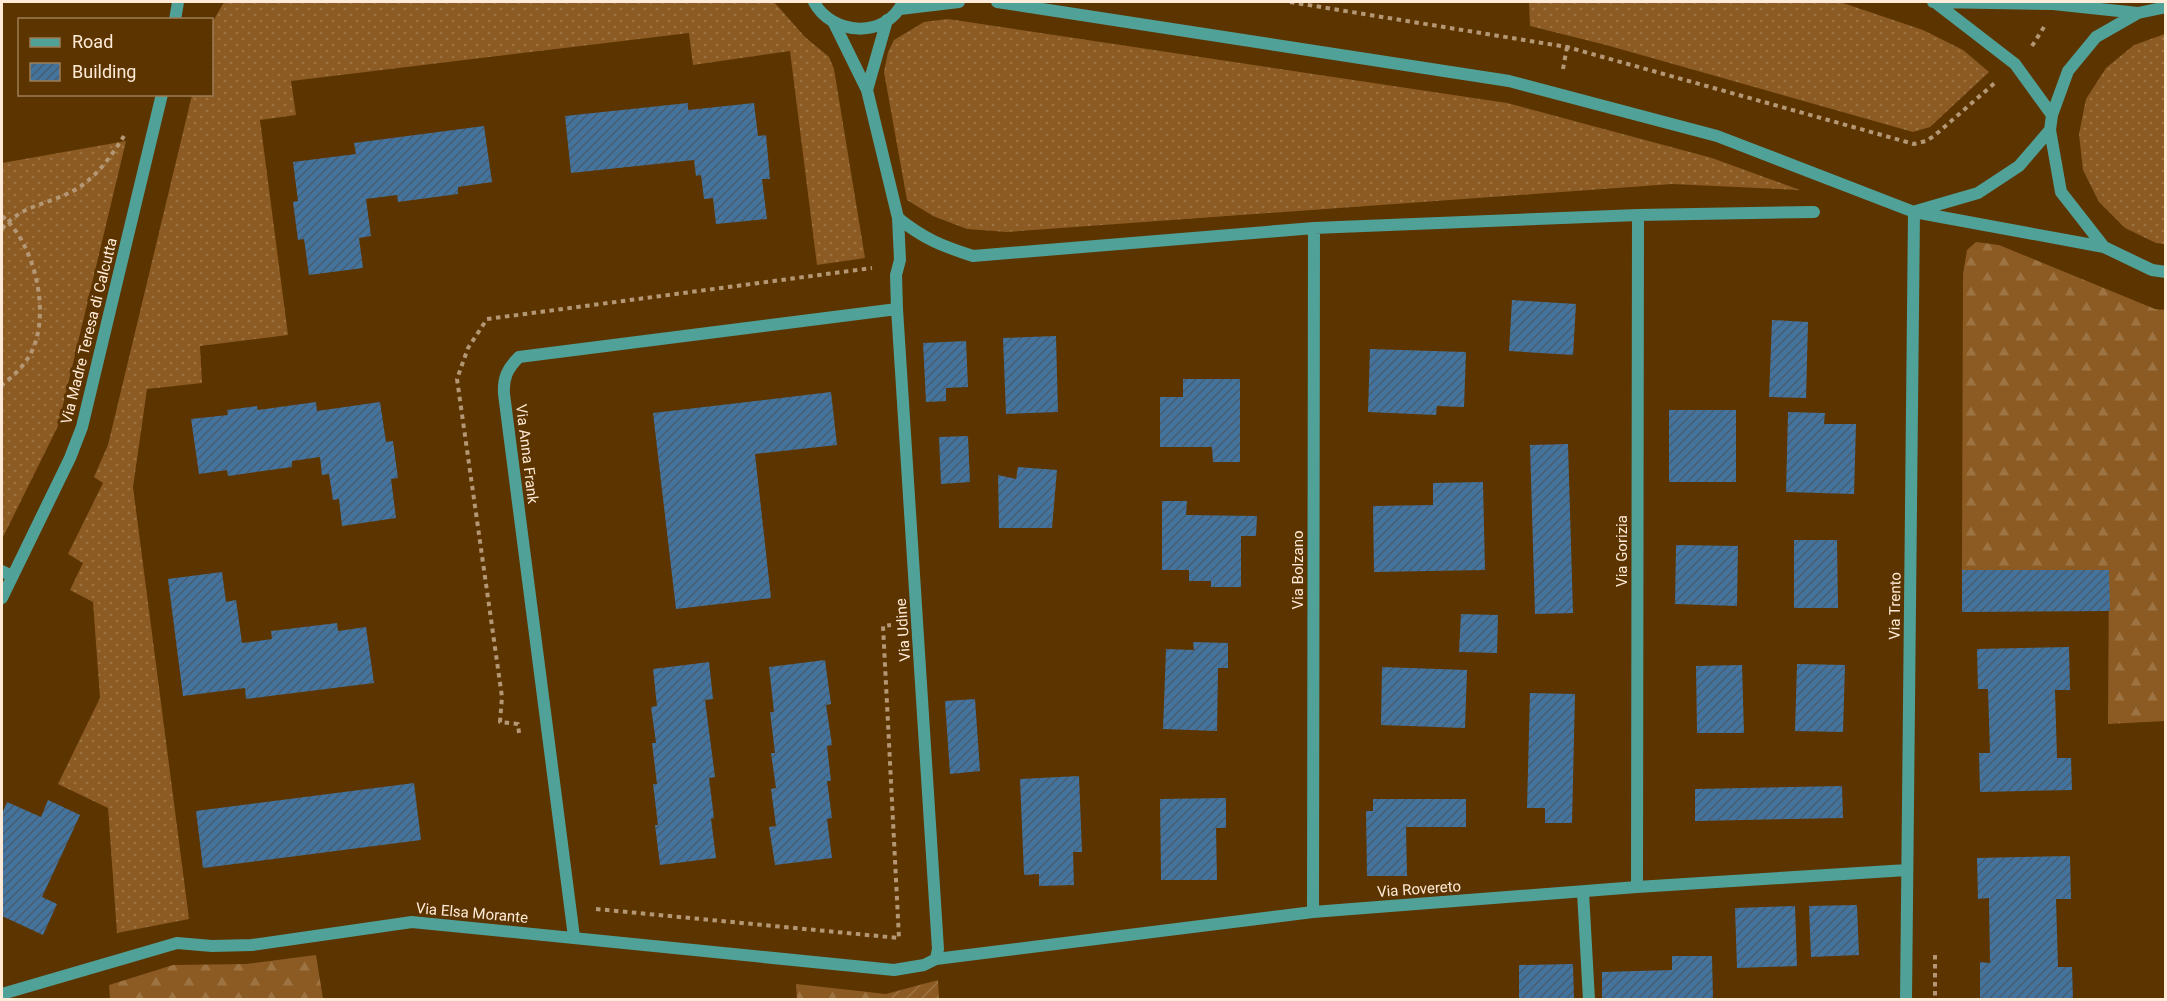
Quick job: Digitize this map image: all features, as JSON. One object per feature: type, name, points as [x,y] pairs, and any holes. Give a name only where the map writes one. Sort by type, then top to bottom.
[{"type":"street","points":[[176,18],[178,2]]},
{"type":"street","name":"Via Udine","points":[[814,2],[834,23],[867,90],[898,218],[900,260],[896,275],[897,309],[937,954]]},
{"type":"street","points":[[867,90],[888,21],[902,5],[959,2]]},
{"type":"street","points":[[997,2],[1509,81],[1717,136],[1914,212],[2104,247],[2152,270],[2166,272]]},
{"type":"street","points":[[1934,2],[2014,64],[2052,115]]},
{"type":"street","points":[[1934,2],[2053,4],[2138,13]]},
{"type":"street","points":[[2104,247],[2061,192],[2050,130],[2052,115],[2068,71],[2096,37],[2138,13],[2166,7]]},
{"type":"street","points":[[834,23],[846,28],[863,29],[888,21]]},
{"type":"street","name":"Via Madre Teresa di Calcutta","points":[[2,598],[7,573],[70,458],[82,427],[162,96]]},
{"type":"street","points":[[1914,212],[1978,192],[2019,166],[2050,130]]},
{"type":"street","points":[[898,218],[918,234],[944,247],[973,256],[1314,228],[1638,215],[1814,212]]},
{"type":"street","name":"Via Trento","points":[[1906,999],[1914,212]]},
{"type":"street","name":"Via Gorizia","points":[[1637,887],[1638,215]]},
{"type":"street","name":"Via Bolzano","points":[[1313,912],[1314,228]]},
{"type":"street","name":"Via Anna Frank","points":[[574,937],[504,394],[504,380],[509,367],[519,357],[897,309]]},
{"type":"street","name":"Via Rovereto","points":[[937,954],[1313,912],[1637,887],[1907,870]]},
{"type":"street","points":[[1583,892],[1589,999]]},
{"type":"street","name":"Via Elsa Morante","points":[[2,994],[177,943],[212,946],[252,945],[412,922],[894,970],[924,965],[937,954]]},
{"type":"path","points":[[1290,2],[1568,47],[1914,144],[1934,136],[2037,41],[2053,4]]},
{"type":"path","points":[[2,229],[8,221],[22,211],[77,188],[92,178],[113,154],[126,128]]},
{"type":"path","points":[[2,216],[8,221],[32,266],[38,285],[40,312],[37,335],[29,357],[16,374],[2,385]]},
{"type":"path","points":[[520,735],[518,724],[500,722],[502,697],[457,379],[468,348],[487,319],[872,268],[874,261]]},
{"type":"path","points":[[592,906],[597,910],[899,938],[883,626],[917,623]]},
{"type":"green space","points":[[224,2],[774,2],[805,37],[829,57],[834,69],[865,258],[817,265],[790,51],[693,65],[689,33],[291,81],[296,115],[260,120],[288,335],[200,346],[202,383],[147,389],[133,487],[189,919],[117,933],[108,808],[58,784],[100,698],[93,602],[70,590],[83,563],[68,554],[103,483],[94,477],[108,445],[192,96],[213,96],[213,21]]},
{"type":"green space","points":[[1529,2],[1840,2],[1923,30],[1963,50],[1989,72],[1930,127],[1913,132],[1606,45],[1530,26]]},
{"type":"green space","points":[[948,19],[1507,103],[1712,158],[1800,190],[1672,184],[1007,232],[967,229],[933,216],[907,200],[884,72],[888,52],[894,40],[924,22]]},
{"type":"green space","points":[[2166,34],[2165,244],[2156,243],[2125,228],[2099,202],[2083,170],[2079,134],[2086,99],[2106,68],[2134,45]]},
{"type":"green space","points":[[126,141],[58,426],[2,539],[2,163]]},
{"type":"green space","points":[[1976,242],[1999,245],[2155,309],[2165,310],[2165,721],[2108,724],[2109,570],[1962,570],[1963,274],[1967,250]]},
{"type":"green space","points":[[316,955],[323,999],[110,999],[109,985],[173,965],[246,964]]},
{"type":"green space","points":[[938,980],[939,999],[886,999],[886,994]]},
{"type":"green space","points":[[796,984],[886,994],[886,999],[797,999]]},
{"type":"building","points":[[688,103],[688,110],[754,103],[758,136],[766,135],[770,179],[762,179],[767,219],[716,224],[713,198],[704,199],[701,175],[696,176],[694,160],[571,173],[565,116]]},
{"type":"building","points":[[484,126],[492,182],[458,187],[458,194],[398,202],[397,195],[366,199],[371,236],[359,238],[363,268],[309,275],[304,239],[298,240],[293,202],[298,201],[293,162],[356,154],[354,143]]},
{"type":"building","points":[[1512,300],[1576,304],[1573,355],[1509,351]]},
{"type":"building","points":[[1772,320],[1808,322],[1806,398],[1769,397]]},
{"type":"building","points":[[1056,336],[1058,412],[1006,414],[1003,338]]},
{"type":"building","points":[[966,341],[968,387],[946,388],[946,401],[926,402],[923,343]]},
{"type":"building","points":[[1370,349],[1466,352],[1464,407],[1437,406],[1436,415],[1368,412]]},
{"type":"building","points":[[1183,379],[1240,379],[1240,462],[1213,462],[1212,447],[1160,447],[1160,397],[1183,397]]},
{"type":"building","points":[[831,392],[837,445],[755,454],[771,598],[676,609],[653,413]]},
{"type":"building","points":[[316,402],[317,411],[380,402],[386,442],[393,441],[398,478],[391,479],[396,518],[342,526],[339,499],[333,500],[329,474],[322,475],[320,457],[292,461],[292,467],[228,476],[227,470],[199,474],[191,419],[228,415],[227,410],[257,406],[258,410]]},
{"type":"building","points":[[1669,410],[1736,410],[1736,482],[1669,482]]},
{"type":"building","points":[[1788,412],[1825,413],[1824,424],[1856,424],[1854,494],[1786,492]]},
{"type":"building","points":[[968,436],[970,482],[941,484],[939,437]]},
{"type":"building","points":[[1568,444],[1573,613],[1535,614],[1530,445]]},
{"type":"building","points":[[1018,467],[1057,470],[1052,528],[999,528],[998,475],[1016,479]]},
{"type":"building","points":[[1483,482],[1485,570],[1374,572],[1373,506],[1433,505],[1433,483]]},
{"type":"building","points":[[1162,501],[1187,501],[1186,515],[1257,516],[1256,536],[1241,536],[1241,587],[1211,587],[1211,581],[1189,581],[1189,570],[1162,570]]},
{"type":"building","points":[[1794,540],[1837,540],[1838,608],[1794,608]]},
{"type":"building","points":[[1676,545],[1738,546],[1737,606],[1675,604]]},
{"type":"building","points":[[1962,570],[2109,570],[2110,611],[1962,612]]},
{"type":"building","points":[[222,572],[226,602],[236,600],[242,643],[272,639],[271,631],[337,623],[338,631],[366,627],[374,683],[246,699],[245,688],[183,696],[168,579]]},
{"type":"building","points":[[1461,614],[1498,615],[1497,653],[1459,652]]},
{"type":"building","points":[[1193,642],[1228,643],[1228,668],[1218,668],[1217,731],[1163,729],[1166,649],[1194,650]]},
{"type":"building","points":[[2069,647],[2070,690],[2055,690],[2057,758],[2071,758],[2072,790],[1980,792],[1979,753],[1990,753],[1988,689],[1978,689],[1977,649]]},
{"type":"building","points":[[825,660],[831,704],[826,705],[832,745],[827,746],[831,781],[827,781],[832,818],[827,819],[832,858],[775,865],[769,827],[776,826],[771,789],[776,788],[771,753],[775,753],[770,712],[774,712],[769,667]]},
{"type":"building","points":[[709,662],[713,699],[705,700],[715,777],[709,778],[716,858],[660,865],[653,784],[657,784],[652,743],[656,743],[651,707],[657,706],[653,669]]},
{"type":"building","points":[[1797,664],[1845,665],[1843,732],[1795,731]]},
{"type":"building","points":[[1742,665],[1744,733],[1697,733],[1696,666]]},
{"type":"building","points":[[1382,667],[1467,670],[1465,728],[1381,725]]},
{"type":"building","points":[[1530,693],[1575,694],[1572,823],[1545,823],[1545,808],[1527,808]]},
{"type":"building","points":[[975,699],[980,771],[950,774],[945,701]]},
{"type":"building","points":[[1079,776],[1082,852],[1073,852],[1074,885],[1039,886],[1039,874],[1024,875],[1020,779]]},
{"type":"building","points":[[414,783],[421,840],[203,868],[196,811]]},
{"type":"building","points":[[1842,786],[1843,818],[1695,821],[1695,789]]},
{"type":"building","points":[[1226,798],[1226,828],[1216,828],[1217,880],[1161,880],[1160,799]]},
{"type":"building","points":[[1373,799],[1466,799],[1466,827],[1406,827],[1407,876],[1367,876],[1366,811],[1373,811]]},
{"type":"building","points":[[48,800],[80,815],[42,897],[57,904],[43,935],[2,916],[2,814],[7,802],[41,817]]},
{"type":"building","points":[[2070,856],[2071,899],[2056,899],[2058,967],[2072,967],[2073,1000],[1980,1000],[1980,962],[1990,963],[1989,898],[1978,899],[1977,858]]},
{"type":"building","points":[[1857,905],[1859,955],[1811,957],[1809,906]]},
{"type":"building","points":[[1795,906],[1797,966],[1737,968],[1735,908]]},
{"type":"building","points":[[1672,956],[1712,956],[1713,1000],[1602,1000],[1602,972],[1672,970]]},
{"type":"building","points":[[1573,964],[1574,1000],[1519,1000],[1519,965]]}]
